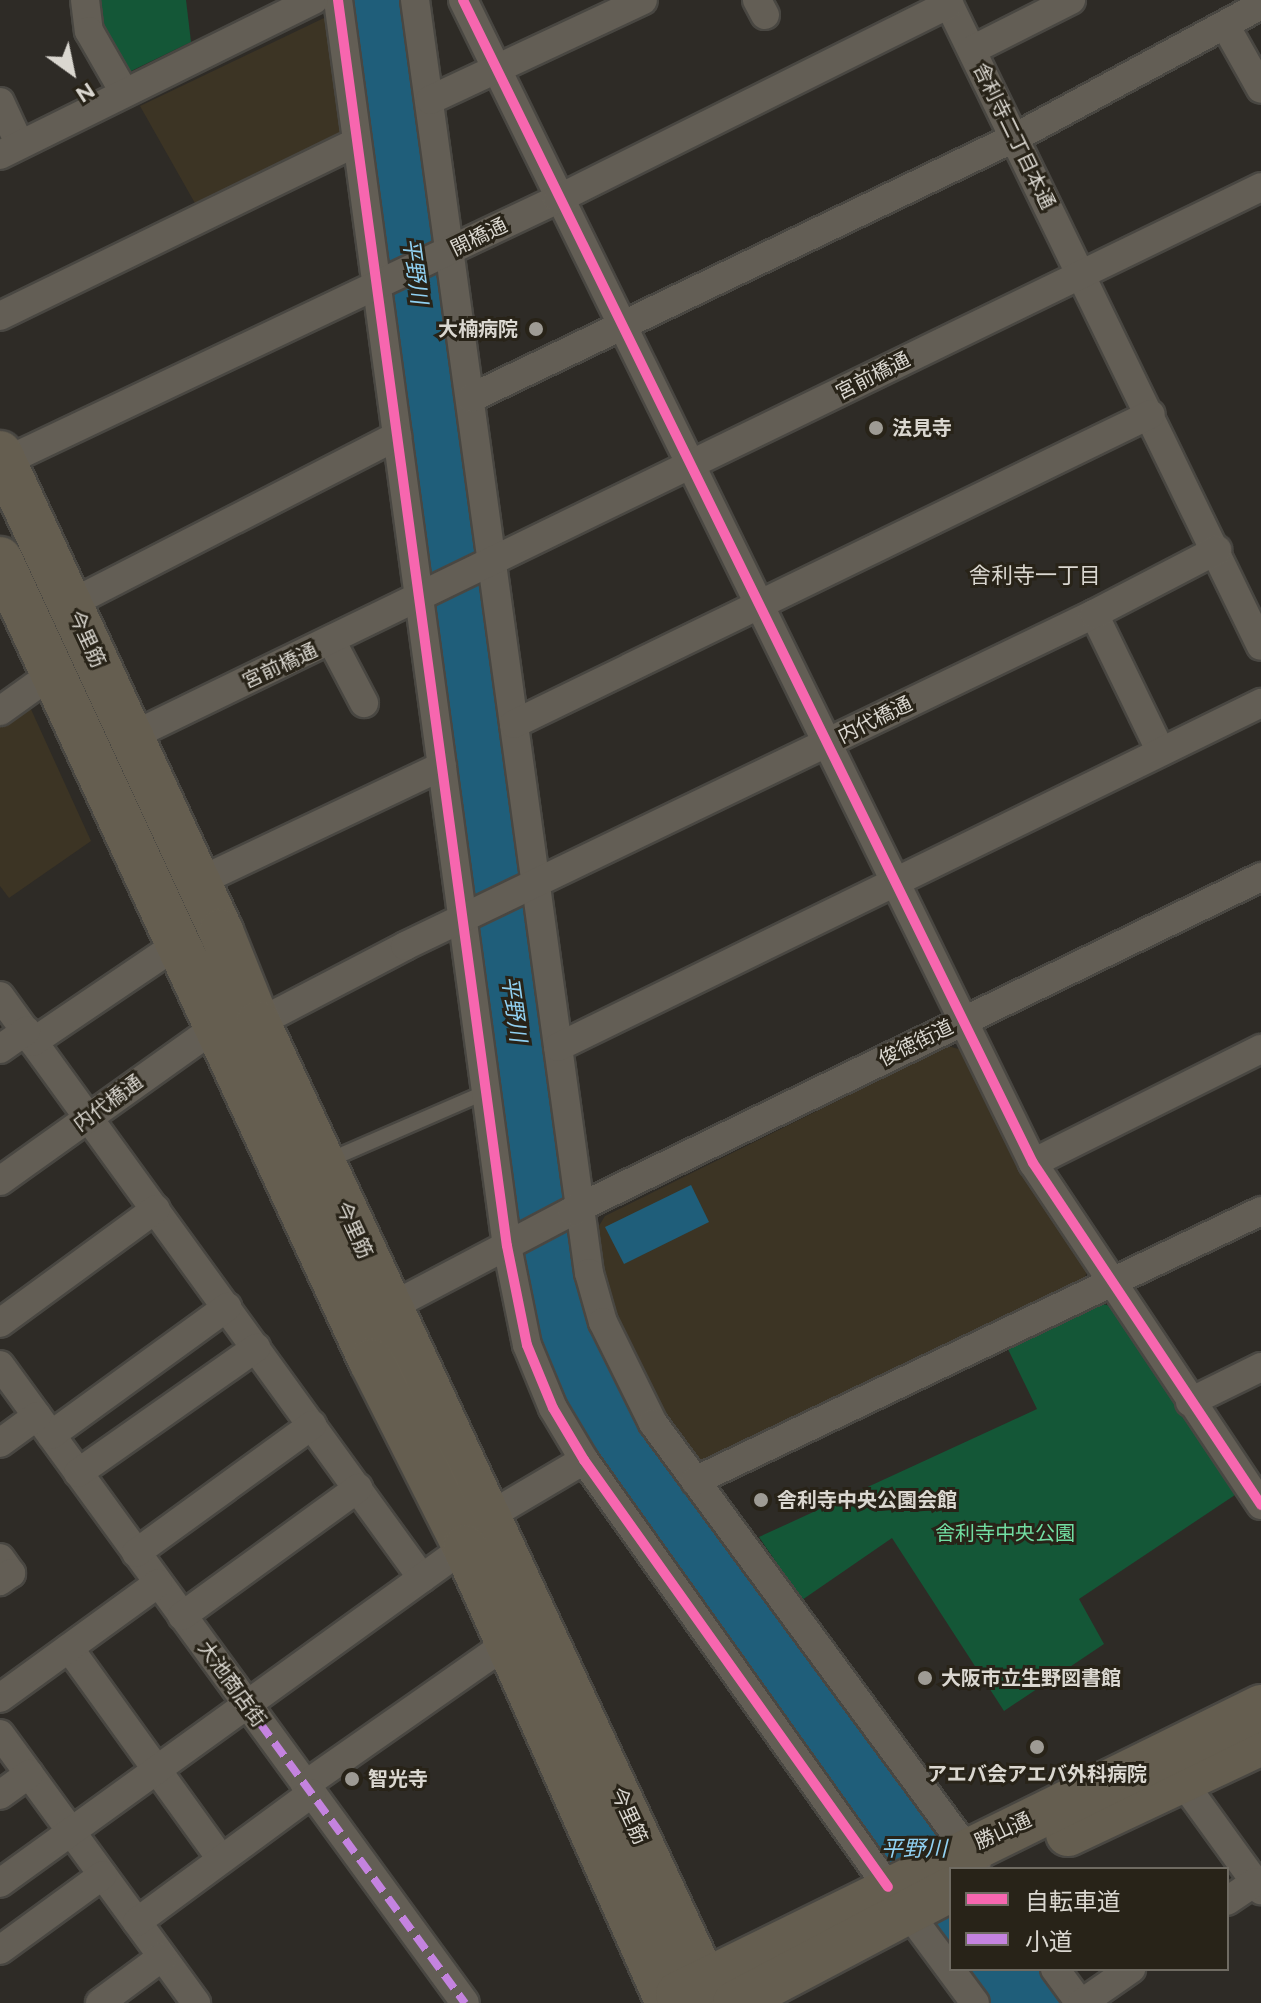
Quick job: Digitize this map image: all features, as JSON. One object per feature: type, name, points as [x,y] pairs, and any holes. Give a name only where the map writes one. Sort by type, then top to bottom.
[{"type":"main road","name":"今里筋","points":[[2,457],[198,882],[238,1025],[372,1317],[478,1531],[718,1995]]},
{"type":"main road","name":"今里筋","points":[[3,573],[179,943],[238,1025],[323,1163],[372,1317]]},
{"type":"main road","name":"今里筋","points":[[478,1531],[508,1643],[665,2002]]},
{"type":"main road","name":"勝山通","points":[[963,1867],[1261,1707]]},
{"type":"main road","name":"勝山通","points":[[971,1867],[1182,1781],[1261,1743]]},
{"type":"main road","name":"勝山通","points":[[665,2002],[718,1995],[939,1880]]},
{"type":"street","points":[[85,0],[89,31],[124,92]]},
{"type":"street","points":[[0,102],[10,150],[314,0]]},
{"type":"street","points":[[338,0],[355,143],[380,285],[397,436],[423,596],[442,766],[527,1345],[553,1408],[584,1460],[939,1880]]},
{"type":"street","points":[[415,0],[447,252],[471,398],[489,564],[558,1047],[576,1210],[589,1273],[608,1338],[642,1404],[695,1481],[939,1880],[949,1914]]},
{"type":"street","points":[[463,0],[1033,1163],[1115,1281],[1190,1402],[1261,1505]]},
{"type":"street","points":[[430,100],[643,0]]},
{"type":"street","points":[[972,50],[1071,0]]},
{"type":"street","name":"舎利寺二丁目本通","points":[[948,2],[1151,414],[1261,646]]},
{"type":"street","name":"開橋通","points":[[2,457],[380,285],[558,199],[948,2]]},
{"type":"street","points":[[471,398],[1016,137],[1261,5]]},
{"type":"street","points":[[1225,25],[1261,89]]},
{"type":"street","points":[[0,316],[355,143]]},
{"type":"street","name":"宮前橋通","points":[[132,736],[692,467],[1081,272],[1261,187]]},
{"type":"street","points":[[514,724],[1151,414]]},
{"type":"street","points":[[70,604],[397,436]]},
{"type":"street","name":"内代橋通","points":[[0,1181],[89,1117],[238,1025],[466,920],[1094,614],[1217,550]]},
{"type":"street","points":[[1094,614],[1161,752]]},
{"type":"street","points":[[332,642],[364,703]]},
{"type":"street","points":[[0,711],[53,673]]},
{"type":"street","points":[[558,1047],[1261,703]]},
{"type":"street","points":[[198,882],[442,766]]},
{"type":"street","name":"俊徳街道","points":[[372,1317],[576,1210],[1261,877]]},
{"type":"street","points":[[0,1049],[29,1036],[179,943]]},
{"type":"street","points":[[0,996],[422,1578]]},
{"type":"street","points":[[1033,1163],[1261,1049]]},
{"type":"street","points":[[0,1323],[156,1209]]},
{"type":"street","points":[[695,1481],[1261,1211]]},
{"type":"street","points":[[0,1443],[44,1426],[227,1307]]},
{"type":"street","points":[[78,1473],[256,1348]]},
{"type":"street","name":"大池商店街","points":[[0,1365],[465,2003]]},
{"type":"street","points":[[1190,1402],[1261,1367]]},
{"type":"street","points":[[136,1553],[312,1425]]},
{"type":"street","points":[[0,1883],[422,1578],[478,1531],[584,1460]]},
{"type":"street","points":[[182,1616],[358,1488]]},
{"type":"street","points":[[0,1558],[11,1573],[0,1581]]},
{"type":"street","points":[[0,1698],[158,1583]]},
{"type":"street","points":[[137,1922],[308,1789],[508,1643]]},
{"type":"street","points":[[69,1648],[221,1859]]},
{"type":"street","points":[[0,1734],[196,2003]]},
{"type":"street","points":[[0,1795],[29,1774]]},
{"type":"street","points":[[1182,1781],[1258,1886],[1229,1900]]},
{"type":"street","points":[[0,1950],[103,1875]]},
{"type":"street","points":[[100,2003],[162,1957]]},
{"type":"street","points":[[966,1971],[975,2003]]},
{"type":"street","points":[[1057,1971],[1081,2003],[1128,1971]]},
{"type":"lane","points":[[323,1163],[488,1091]]},
{"type":"shaded area","points":[[324,18],[330,26],[344,134],[196,205],[140,106]]},
{"type":"shaded area","points":[[29,705],[91,841],[9,898],[0,886],[0,725]]},
{"type":"shaded area","points":[[948,1046],[962,1050],[1027,1183],[1087,1271],[1083,1284],[700,1467],[630,1357],[606,1288],[597,1229],[605,1216]]},
{"type":"green space","points":[[96,0],[186,0],[191,42],[125,74],[100,31]]},
{"type":"green space","name":"舎利寺中央公園","points":[[1093,1301],[1110,1306],[1235,1495],[1079,1599],[1104,1644],[1004,1711],[892,1538],[802,1600],[759,1537],[1037,1409],[1005,1343]]},
{"type":"water","name":"平野川","points":[[348,0],[406,0],[591,1326],[616,1382],[645,1430],[969,1867],[949,1867],[949,1954],[567,1415],[528,1314]]},
{"type":"water","points":[[691,1185],[709,1222],[624,1264],[605,1227]]},
{"type":"water","points":[[961,1971],[1044,1971],[1068,2003],[985,2003]]},
{"type":"marked path","points":[[246,1704],[465,2003]]},
{"type":"cycle path","points":[[338,0],[507,1246],[527,1345],[553,1408],[584,1460],[888,1887]]},
{"type":"cycle path","points":[[463,0],[1033,1163],[1261,1505]]},
{"type":"place","name":"大楠病院","points":[[536,329]]},
{"type":"place","name":"法見寺","points":[[876,428]]},
{"type":"place","name":"舎利寺中央公園会館","points":[[761,1500]]},
{"type":"place","name":"大阪市立生野図書館","points":[[925,1678]]},
{"type":"place","name":"アエバ会アエバ外科病院","points":[[1037,1747]]},
{"type":"place","name":"智光寺","points":[[352,1779]]},
{"type":"district","name":"舎利寺一丁目","points":[[1035,576]]}]
